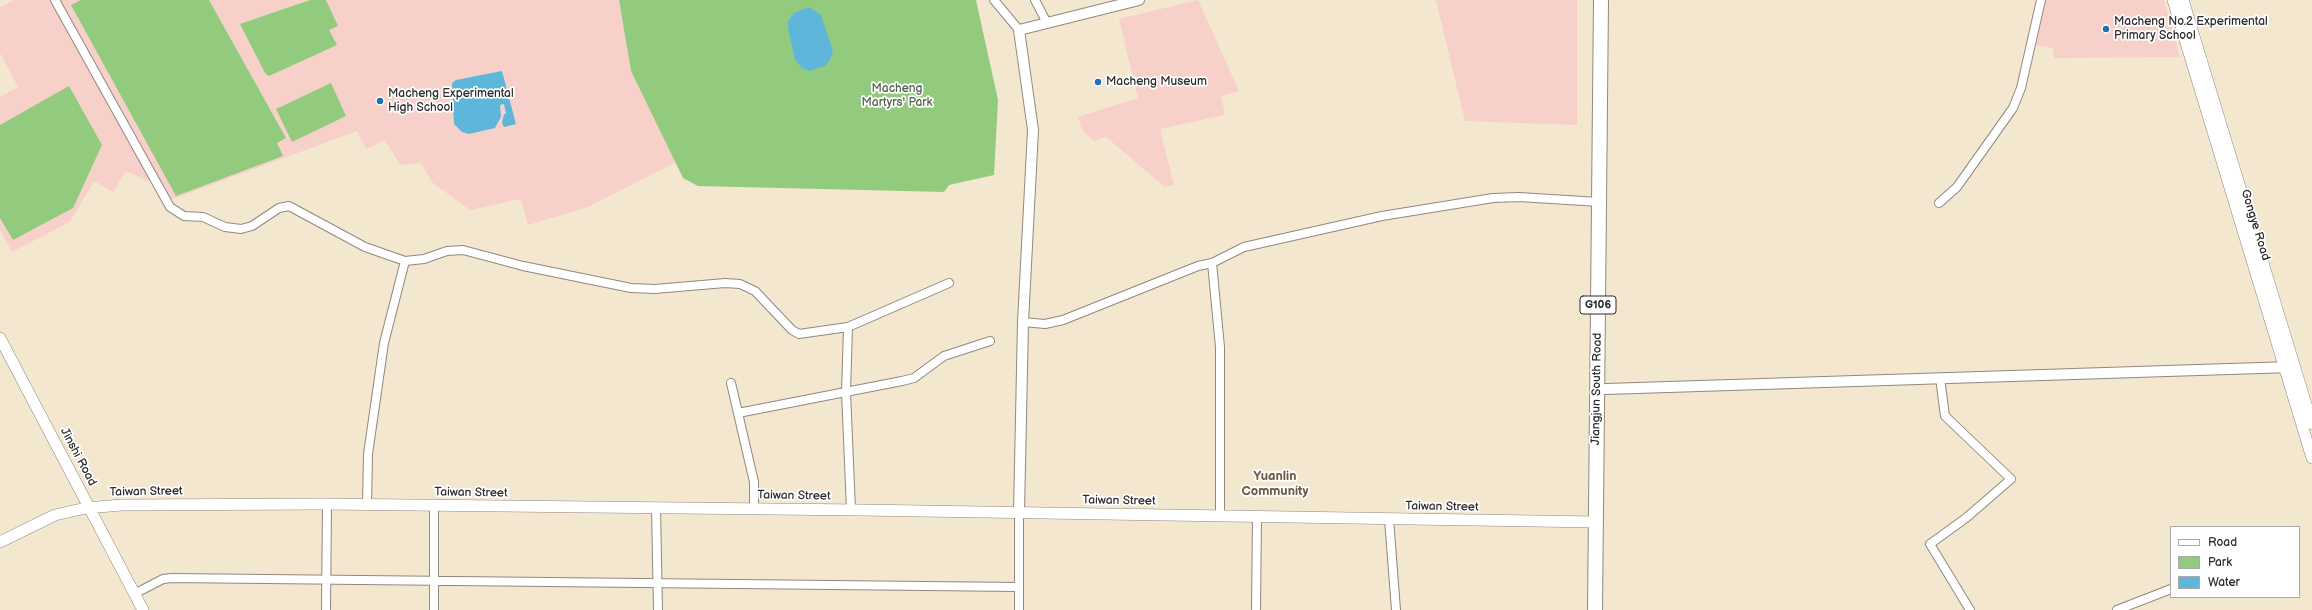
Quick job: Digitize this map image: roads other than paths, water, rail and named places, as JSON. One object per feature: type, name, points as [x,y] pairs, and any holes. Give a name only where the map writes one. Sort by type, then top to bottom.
[{"type":"highway","name":"Jiangjun South Road","points":[[1595,610],[1601,0]]},
{"type":"highway","name":"Jiangjun South Road","points":[[1604,610],[1610,0]]},
{"type":"main road","name":"Gongye Road","points":[[2173,0],[2290,367],[2311,417]]},
{"type":"main road","name":"Gongye Road","points":[[2183,0],[2290,367],[2312,458]]},
{"type":"main road","name":"Jinshi Road","points":[[0,338],[86,508],[134,610]]},
{"type":"main road","name":"Jinshi Road","points":[[0,355],[143,610]]},
{"type":"main road","name":"Taiwan Street","points":[[0,542],[55,515],[86,508],[130,505],[434,505],[1020,512],[1596,522]]},
{"type":"street","points":[[55,0],[173,210],[184,216],[211,220],[225,227],[241,229],[252,226],[279,208],[289,206],[365,248],[405,261],[424,259],[447,251],[463,250],[523,266],[631,288],[655,289],[725,283],[740,284],[755,291],[792,330],[799,334],[848,327],[949,283]]},
{"type":"street","points":[[994,0],[1019,30],[1033,130],[1023,322],[1019,610]]},
{"type":"street","points":[[1035,0],[1047,23]]},
{"type":"street","points":[[1019,30],[1139,0]]},
{"type":"street","points":[[1939,203],[1957,187],[2013,108],[2021,88],[2041,0]]},
{"type":"street","points":[[1023,322],[1045,324],[1063,320],[1198,266],[1212,263],[1244,247],[1382,216],[1466,201],[1519,197],[1599,202]]},
{"type":"street","points":[[367,505],[368,454],[384,342],[405,261]]},
{"type":"street","points":[[1212,263],[1220,346],[1220,516]]},
{"type":"street","points":[[848,327],[846,392],[851,510]]},
{"type":"street","points":[[738,413],[914,378],[944,356],[990,340]]},
{"type":"street","points":[[1606,389],[2290,367]]},
{"type":"street","points":[[1940,378],[1945,416],[2011,480],[1966,518],[1930,544],[1970,610]]},
{"type":"street","points":[[731,383],[754,482],[754,509]]},
{"type":"street","points":[[326,610],[327,504]]},
{"type":"street","points":[[434,505],[434,610]]},
{"type":"street","points":[[656,508],[658,610]]},
{"type":"street","points":[[1256,610],[1257,516]]},
{"type":"street","points":[[1389,519],[1396,610]]},
{"type":"street","points":[[134,594],[163,579],[172,578],[1019,587]]},
{"type":"street","points":[[2117,610],[2170,589]]},
{"type":"water","points":[[809,7],[821,15],[833,51],[830,60],[825,66],[809,71],[802,68],[795,60],[788,28],[788,21],[794,13]]},
{"type":"water","points":[[502,71],[516,124],[504,127],[502,123],[504,114],[506,114],[504,104],[500,105],[501,117],[495,128],[469,134],[462,132],[454,124],[452,83],[456,80]]},
{"type":"place","name":"Macheng No.2 Experimental Primary School","points":[[2106,29]]},
{"type":"place","name":"Macheng Museum","points":[[1098,82]]},
{"type":"place","name":"Macheng Experimental High School","points":[[380,101]]},
{"type":"district","name":"Yuanlin Community","points":[[1275,484]]},
{"type":"park label","name":"Macheng Martyrs' Park","points":[[897,96]]}]
